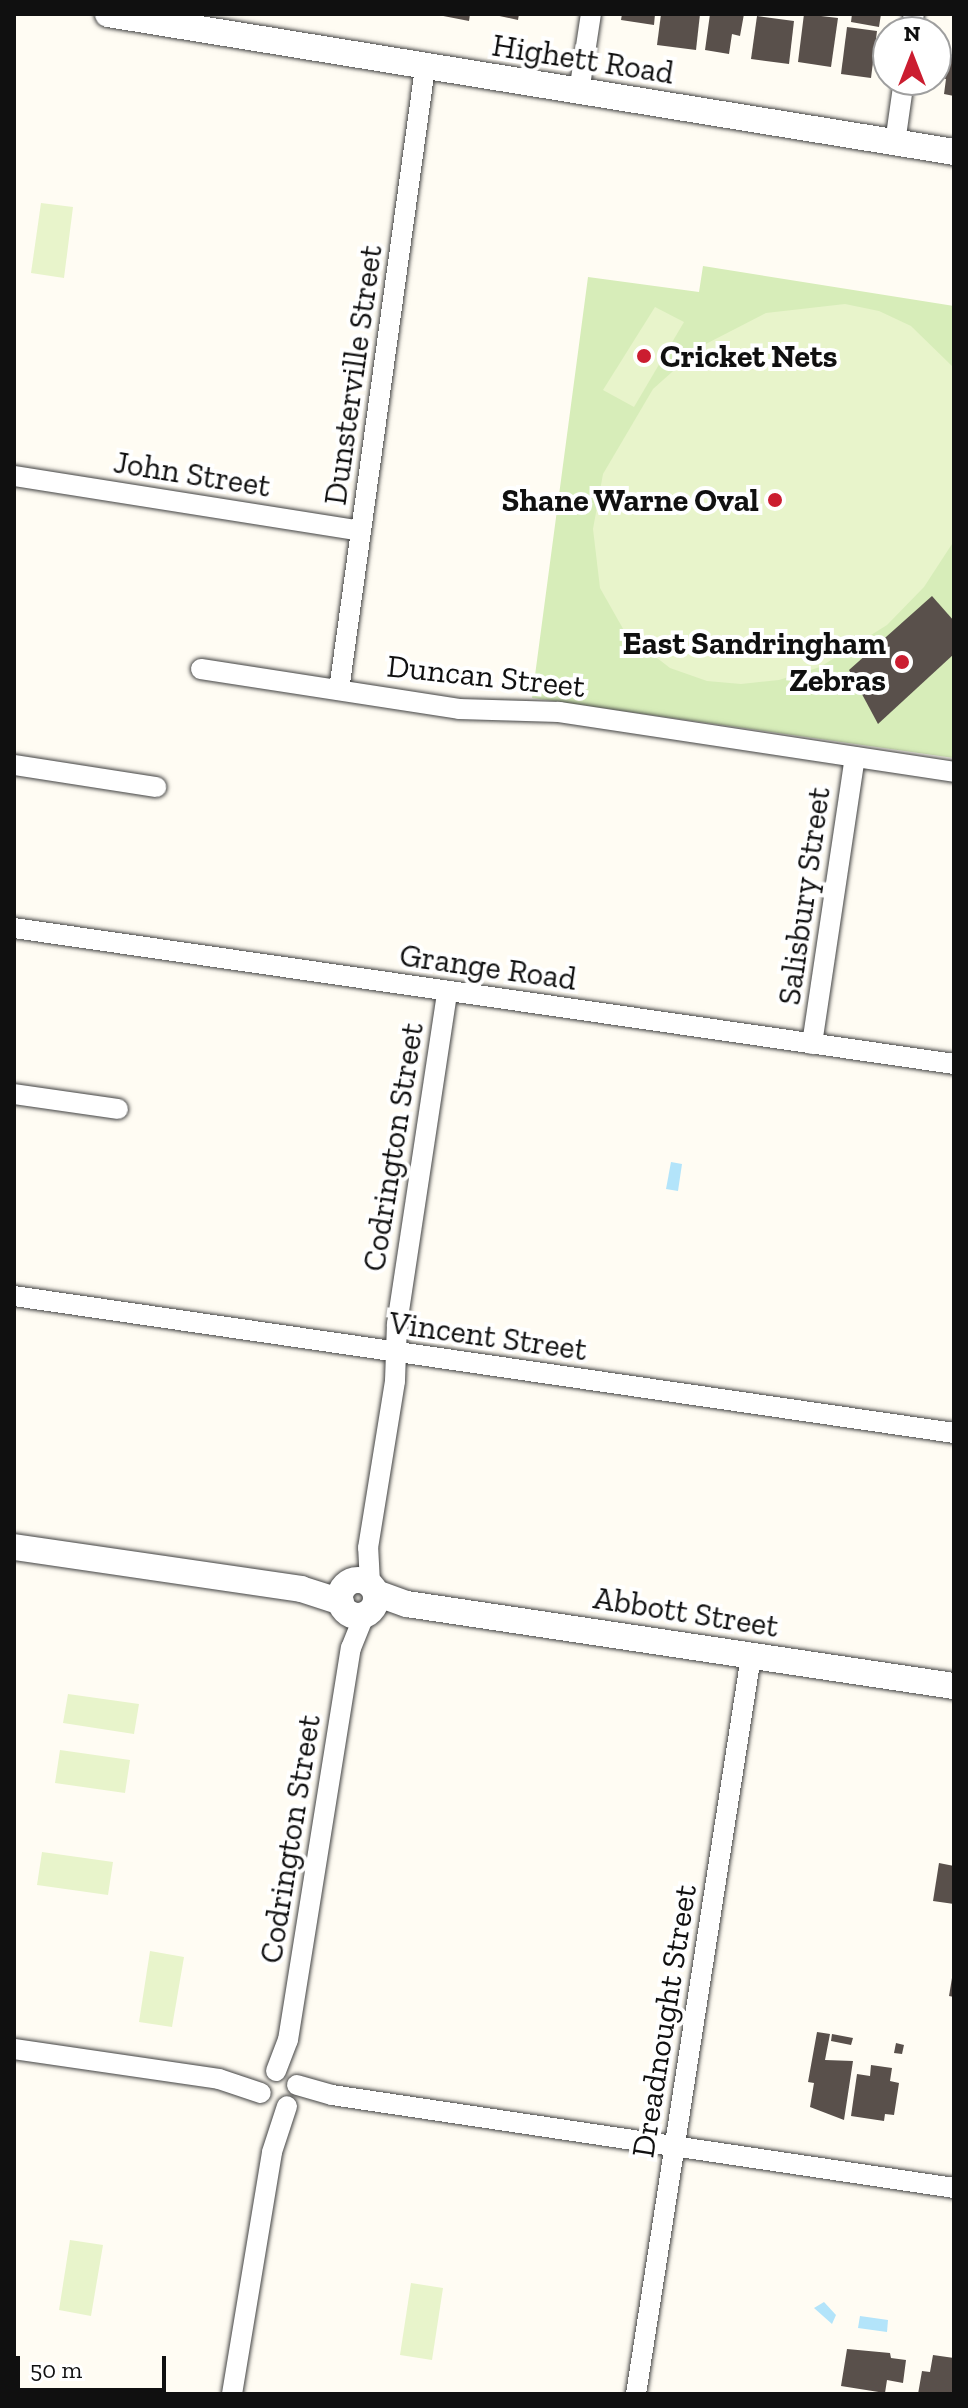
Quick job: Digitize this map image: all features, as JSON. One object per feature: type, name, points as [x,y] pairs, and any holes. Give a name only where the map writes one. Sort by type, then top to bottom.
[{"type":"street","name":"Highett Road","points":[[108,14],[138,16],[425,68],[954,152]]},
{"type":"street","points":[[579,92],[591,14]]},
{"type":"street","name":"Dunsterville Street","points":[[339,690],[425,68]]},
{"type":"street","points":[[895,143],[902,96]]},
{"type":"street","name":"John Street","points":[[14,476],[361,531]]},
{"type":"street","name":"Duncan Street","points":[[201,669],[459,709],[559,712],[954,772]]},
{"type":"street","name":"Salisbury Street","points":[[812,1044],[855,757]]},
{"type":"street","points":[[14,765],[156,787]]},
{"type":"street","name":"Grange Road","points":[[14,928],[954,1064]]},
{"type":"street","name":"Codrington Street","points":[[232,2394],[368,1548],[447,992]]},
{"type":"street","points":[[14,1094],[118,1109]]},
{"type":"street","name":"Vincent Street","points":[[14,1296],[954,1433]]},
{"type":"street","name":"Abbott Street","points":[[14,1547],[954,1686]]},
{"type":"street","name":"Dreadnought Street","points":[[636,2394],[751,1656]]},
{"type":"street","points":[[14,2049],[954,2188]]},
{"type":"green space","points":[[41,203],[73,207],[64,278],[31,273]]},
{"type":"green space","name":"Shane Warne Oval","points":[[703,266],[954,306],[954,758],[532,698],[588,277],[699,292]]},
{"type":"green space","name":"Shane Warne Oval","points":[[845,304],[879,311],[911,326],[954,368],[952,544],[924,587],[887,625],[820,667],[779,680],[741,684],[707,681],[670,668],[626,634],[600,588],[593,529],[603,474],[653,389],[700,347],[766,313]]},
{"type":"green space","name":"Cricket Nets","points":[[655,307],[684,322],[634,407],[603,390]]},
{"type":"green space","points":[[68,1694],[139,1704],[134,1734],[63,1723]]},
{"type":"green space","points":[[60,1750],[130,1760],[125,1793],[55,1783]]},
{"type":"green space","points":[[42,1852],[113,1862],[108,1895],[37,1885]]},
{"type":"green space","points":[[150,1951],[184,1957],[172,2027],[139,2022]]},
{"type":"green space","points":[[70,2240],[103,2245],[91,2316],[59,2310]]},
{"type":"green space","points":[[411,2283],[443,2288],[432,2360],[400,2355]]},
{"type":"water","points":[[671,1162],[682,1164],[678,1191],[666,1189]]},
{"type":"water","points":[[824,2302],[836,2315],[832,2324],[814,2308]]},
{"type":"water","points":[[860,2316],[888,2320],[887,2332],[858,2328]]},
{"type":"building","points":[[433,14],[470,14],[469,21]]},
{"type":"building","points":[[490,14],[519,14],[518,20]]},
{"type":"building","points":[[622,14],[655,14],[654,25],[621,20]]},
{"type":"building","points":[[661,14],[700,14],[696,50],[657,45]]},
{"type":"building","points":[[710,14],[744,14],[740,36],[732,34],[729,54],[705,50]]},
{"type":"building","points":[[804,14],[838,18],[831,67],[798,62]]},
{"type":"building","points":[[852,14],[881,14],[872,16],[872,26],[851,22]]},
{"type":"building","points":[[757,16],[794,21],[789,64],[751,59]]},
{"type":"building","points":[[847,27],[872,30],[871,78],[841,74]]},
{"type":"building","points":[[952,55],[954,55],[952,96]]},
{"type":"building","name":"East Sandringham Zebras","points":[[932,596],[954,621],[954,654],[878,724],[849,670]]},
{"type":"building","points":[[939,1863],[954,1866],[954,1904],[933,1901]]},
{"type":"building","points":[[954,1978],[954,1997],[949,1996]]},
{"type":"building","points":[[817,2032],[830,2034],[825,2060],[853,2061],[844,2120],[810,2107],[814,2083],[808,2082]]},
{"type":"building","points":[[832,2034],[853,2038],[851,2045],[831,2041]]},
{"type":"building","points":[[896,2043],[904,2045],[902,2054],[894,2053]]},
{"type":"building","points":[[871,2065],[892,2068],[890,2081],[899,2083],[894,2115],[885,2114],[884,2121],[851,2116],[857,2074],[870,2076]]},
{"type":"building","points":[[847,2349],[890,2353],[891,2358],[906,2360],[903,2383],[887,2380],[885,2393],[841,2386]]},
{"type":"building","points":[[933,2355],[954,2358],[954,2394],[918,2394],[922,2371],[930,2372]]},
{"type":"place","name":"Cricket Nets","points":[[644,356]]},
{"type":"place","name":"Shane Warne Oval","points":[[775,500]]},
{"type":"place","name":"East Sandringham Zebras","points":[[902,662]]}]
